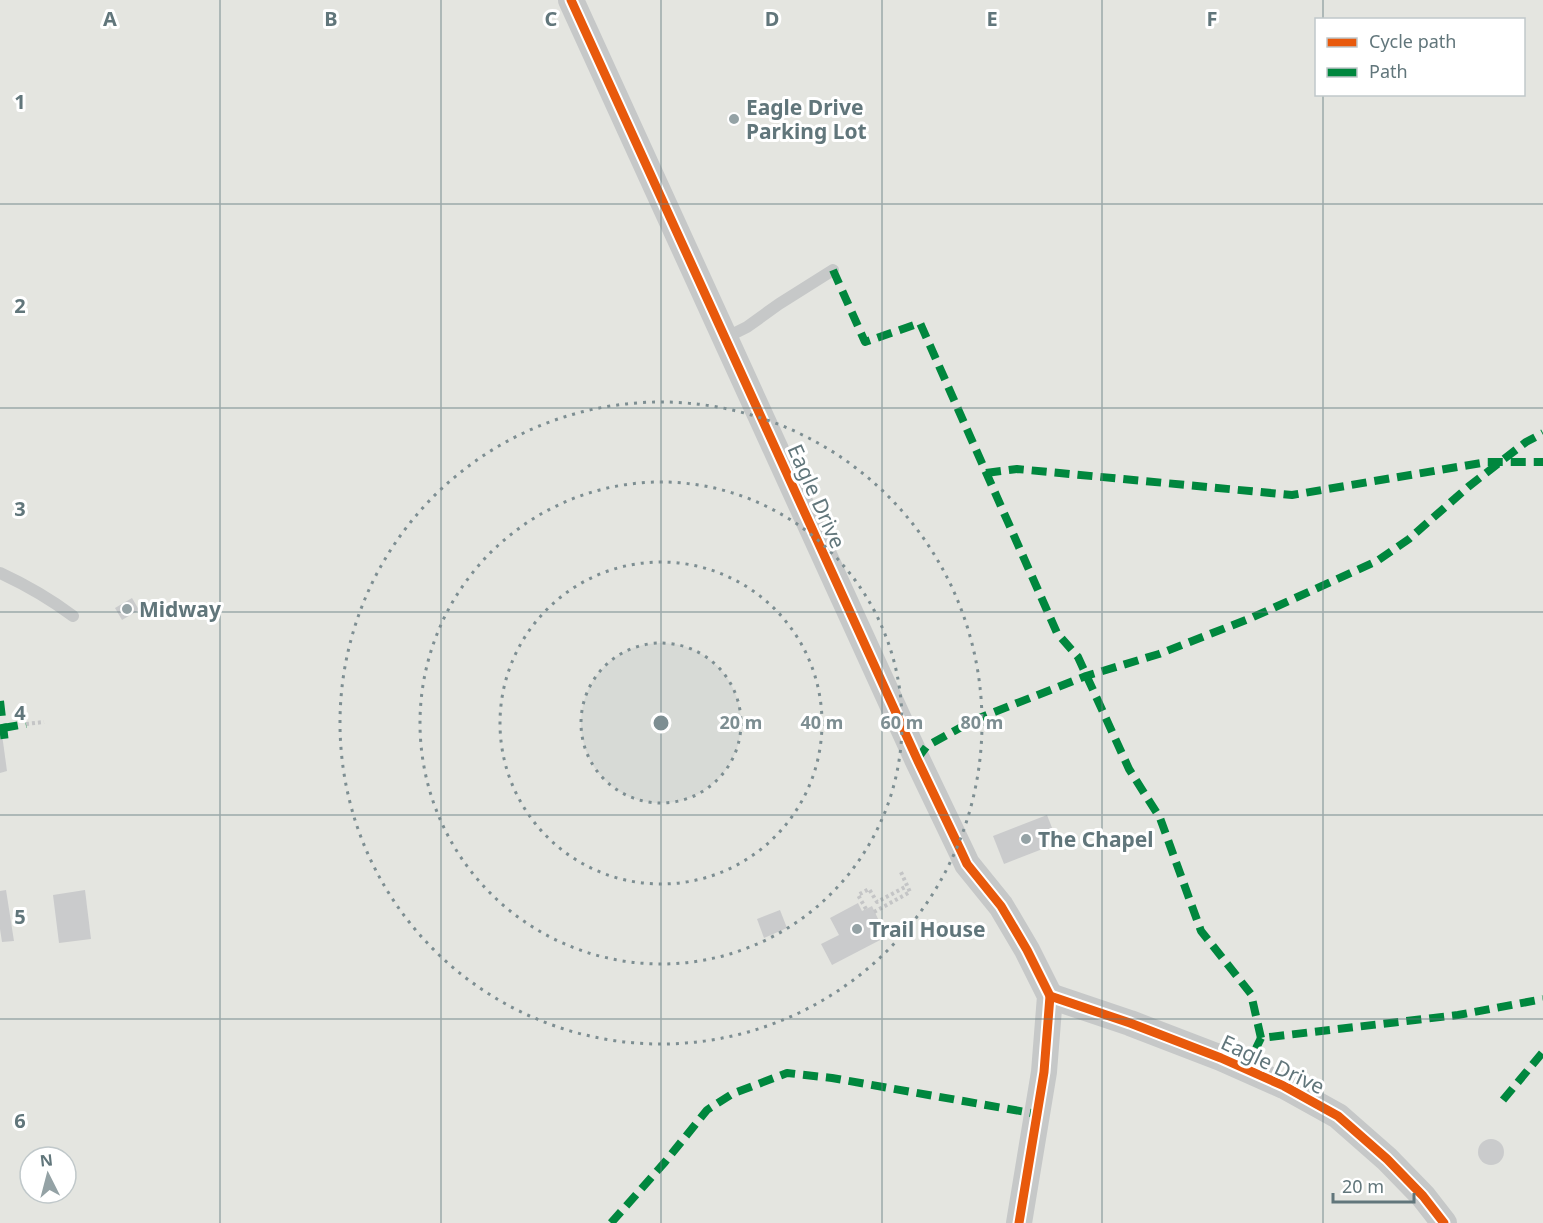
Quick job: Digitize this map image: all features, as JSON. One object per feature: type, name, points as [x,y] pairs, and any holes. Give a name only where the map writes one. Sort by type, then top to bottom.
[{"type":"street","name":"Eagle Drive","points":[[571,0],[967,864],[1001,906],[1050,996],[1130,1023],[1221,1058],[1284,1086],[1338,1116],[1387,1159],[1423,1196],[1444,1223]]},
{"type":"street","points":[[1019,1223],[1044,1072],[1050,996]]},
{"type":"lane","points":[[725,338],[747,327],[779,303],[833,270]]},
{"type":"lane","points":[[0,573],[48,598],[73,616]]},
{"type":"path","points":[[26,724],[44,722]]},
{"type":"path","points":[[874,912],[910,892],[900,870]]},
{"type":"path","points":[[866,909],[858,895],[870,889],[877,902],[907,886]]},
{"type":"shaded area","points":[[0,0],[1543,0],[1543,1223],[0,1223]]},
{"type":"building","name":"Midway","points":[[132,598],[139,610],[122,620],[115,608]]},
{"type":"building","points":[[0,727],[7,771],[0,773]]},
{"type":"building","name":"The Chapel","points":[[1047,815],[1058,843],[1004,864],[993,836]]},
{"type":"building","points":[[6,890],[14,941],[2,942],[0,891]]},
{"type":"building","points":[[85,890],[91,939],[59,943],[53,895]]},
{"type":"building","name":"Trail House","points":[[858,903],[862,911],[872,906],[879,921],[876,923],[884,938],[832,965],[821,944],[839,935],[830,918]]},
{"type":"building","points":[[780,910],[787,928],[764,938],[757,919]]},
{"type":"building","points":[[1491,1139],[1500,1143],[1504,1152],[1500,1161],[1491,1165],[1482,1161],[1478,1152],[1482,1143]]},
{"type":"marked path","points":[[833,270],[865,342],[920,323],[1057,633],[1078,657],[1129,769],[1160,818],[1201,931],[1251,994],[1261,1038],[1458,1015],[1543,999]]},
{"type":"marked path","points":[[917,759],[927,746],[974,720],[1086,676],[1159,654],[1251,618],[1377,561],[1409,539],[1468,487],[1526,442],[1543,433]]},
{"type":"marked path","points":[[986,473],[1017,469],[1292,495],[1487,462],[1543,462]]},
{"type":"marked path","points":[[0,701],[5,743]]},
{"type":"marked path","points":[[3,728],[26,724]]},
{"type":"marked path","points":[[1246,1069],[1261,1038]]},
{"type":"marked path","points":[[1503,1100],[1543,1052]]},
{"type":"marked path","points":[[611,1223],[707,1110],[732,1094],[787,1073],[832,1078],[1037,1114]]},
{"type":"cycle path","points":[[571,0],[967,864],[1001,906],[1050,996],[1044,1072],[1019,1223]]},
{"type":"cycle path","points":[[1050,996],[1130,1023],[1221,1058],[1284,1086],[1338,1116],[1387,1159],[1423,1196],[1444,1223]]},
{"type":"place","name":"Eagle Drive Parking Lot","points":[[734,119]]},
{"type":"place","name":"Midway","points":[[127,609]]},
{"type":"place","name":"The Chapel","points":[[1026,839]]},
{"type":"place","name":"Trail House","points":[[857,929]]}]
